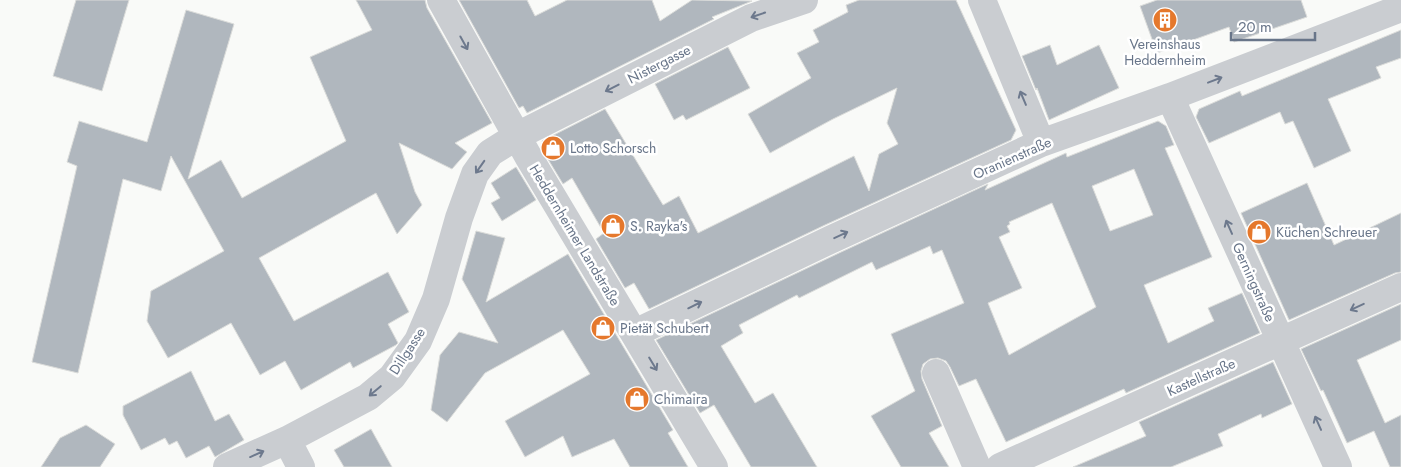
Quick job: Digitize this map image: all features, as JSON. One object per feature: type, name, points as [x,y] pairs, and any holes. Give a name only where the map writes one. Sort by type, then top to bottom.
[{"type":"street","name":"Heddernheimer Landstraße","points":[[440,0],[517,136],[714,467]]},
{"type":"street","name":"Nistergasse","points":[[517,136],[750,18],[804,0]]},
{"type":"street","points":[[982,0],[1042,144]]},
{"type":"street","name":"Oranienstraße","points":[[635,333],[832,239],[1042,144],[1401,8]]},
{"type":"street","name":"Gerningstraße","points":[[1170,97],[1338,467]]},
{"type":"street","name":"Dillgasse","points":[[227,467],[287,440],[368,397],[392,377],[418,341],[436,299],[459,218],[475,174],[490,153],[517,136]]},
{"type":"street","name":"Kastellstraße","points":[[1000,467],[1401,287]]},
{"type":"street","points":[[936,373],[977,467]]},
{"type":"street","points":[[287,440],[301,467]]},
{"type":"building","points":[[76,0],[129,0],[102,91],[53,76]]},
{"type":"building","points":[[356,0],[425,0],[427,8],[492,123],[455,143],[467,152],[452,169],[399,143],[415,192],[422,205],[397,234],[376,193],[259,258],[294,321],[388,272],[409,312],[388,324],[398,343],[353,368],[350,362],[301,390],[285,361],[260,375],[231,323],[168,358],[147,321],[151,291],[224,251],[171,156],[161,191],[123,179],[78,373],[32,362],[77,166],[67,162],[79,121],[147,142],[186,10],[234,24],[188,179],[221,160],[242,198],[346,141],[310,57],[372,30]]},
{"type":"building","points":[[459,0],[527,0],[535,16],[567,0],[652,0],[660,21],[692,0],[752,1],[712,17],[714,19],[527,113],[523,106],[519,108]]},
{"type":"building","points":[[859,0],[956,0],[1016,130],[1011,140],[825,225],[649,309],[634,283],[625,288],[596,239],[604,233],[572,178],[563,184],[543,151],[546,149],[542,141],[605,109],[663,205],[679,196],[698,233],[854,156],[869,191],[879,154],[898,144],[887,123],[897,88],[833,119],[770,153],[748,114],[811,78],[797,53],[819,42],[813,30],[848,12],[846,5]]},
{"type":"building","points":[[1157,0],[1301,0],[1307,17],[1234,42],[1229,27],[1157,53],[1140,6]]},
{"type":"building","points":[[1401,30],[1401,58],[1376,67],[1381,78],[1328,99],[1351,151],[1314,168],[1293,121],[1285,124],[1280,112],[1209,143],[1196,117],[1199,109],[1240,91],[1242,96]]},
{"type":"building","points":[[1050,45],[1057,65],[1099,45],[1119,88],[1049,120],[1022,56]]},
{"type":"building","points":[[728,47],[750,88],[686,120],[683,115],[674,120],[655,84]]},
{"type":"building","points":[[1158,121],[1166,126],[1174,145],[1165,148],[1212,257],[1144,285],[1168,343],[1214,321],[1208,308],[1242,293],[1260,333],[1126,393],[1124,389],[1006,442],[976,379],[959,386],[946,361],[938,358],[930,359],[923,364],[921,371],[922,379],[942,426],[929,433],[949,467],[901,467],[871,416],[915,391],[891,334],[964,303],[942,250],[933,254],[930,246],[876,270],[872,262],[799,298],[797,295],[739,325],[743,333],[721,346],[755,403],[773,393],[817,467],[751,467],[714,405],[700,413],[656,340],[988,184],[985,190],[1066,153],[1067,157]],"holes":[[[1134,169],[1153,215],[1110,231],[1092,186]],[[1052,203],[1096,307],[1009,355],[988,303],[1022,288],[999,237],[1010,232],[1007,226],[1010,224],[1009,222]]]},
{"type":"building","points":[[516,167],[536,200],[502,221],[491,203],[500,198],[491,183]]},
{"type":"building","points":[[1307,183],[1334,245],[1401,213],[1401,272],[1289,320],[1241,213]]},
{"type":"building","points":[[476,231],[505,238],[486,302],[568,254],[673,430],[668,433],[688,467],[630,467],[614,439],[572,457],[563,436],[525,457],[505,421],[590,374],[563,330],[485,373],[447,422],[431,410],[440,355],[459,332],[498,343],[462,279]]},
{"type":"building","points":[[1401,304],[1401,340],[1357,360],[1385,423],[1401,415],[1401,467],[1390,467],[1374,431],[1347,443],[1323,390],[1321,391],[1301,349]]},
{"type":"building","points":[[1273,362],[1292,404],[1262,418],[1261,414],[1218,434],[1223,446],[1171,467],[1073,467],[1146,436],[1139,422]]},
{"type":"building","points":[[191,371],[215,421],[229,414],[244,440],[215,457],[209,446],[186,458],[177,441],[169,445],[165,438],[141,450],[123,415],[123,406]]},
{"type":"building","points":[[86,425],[115,444],[100,467],[41,467],[60,438]]},
{"type":"building","points":[[371,429],[392,467],[344,467],[334,450]]},
{"type":"place","name":"Vereinshaus Heddernheim","points":[[1165,20]]},
{"type":"place","name":"Lotto Schorsch","points":[[553,148]]},
{"type":"place","name":"S. Rayka's","points":[[613,226]]},
{"type":"place","name":"Küchen Schreuer","points":[[1259,232]]},
{"type":"place","name":"Pietät Schubert","points":[[603,328]]},
{"type":"place","name":"Chimaira","points":[[637,399]]}]
